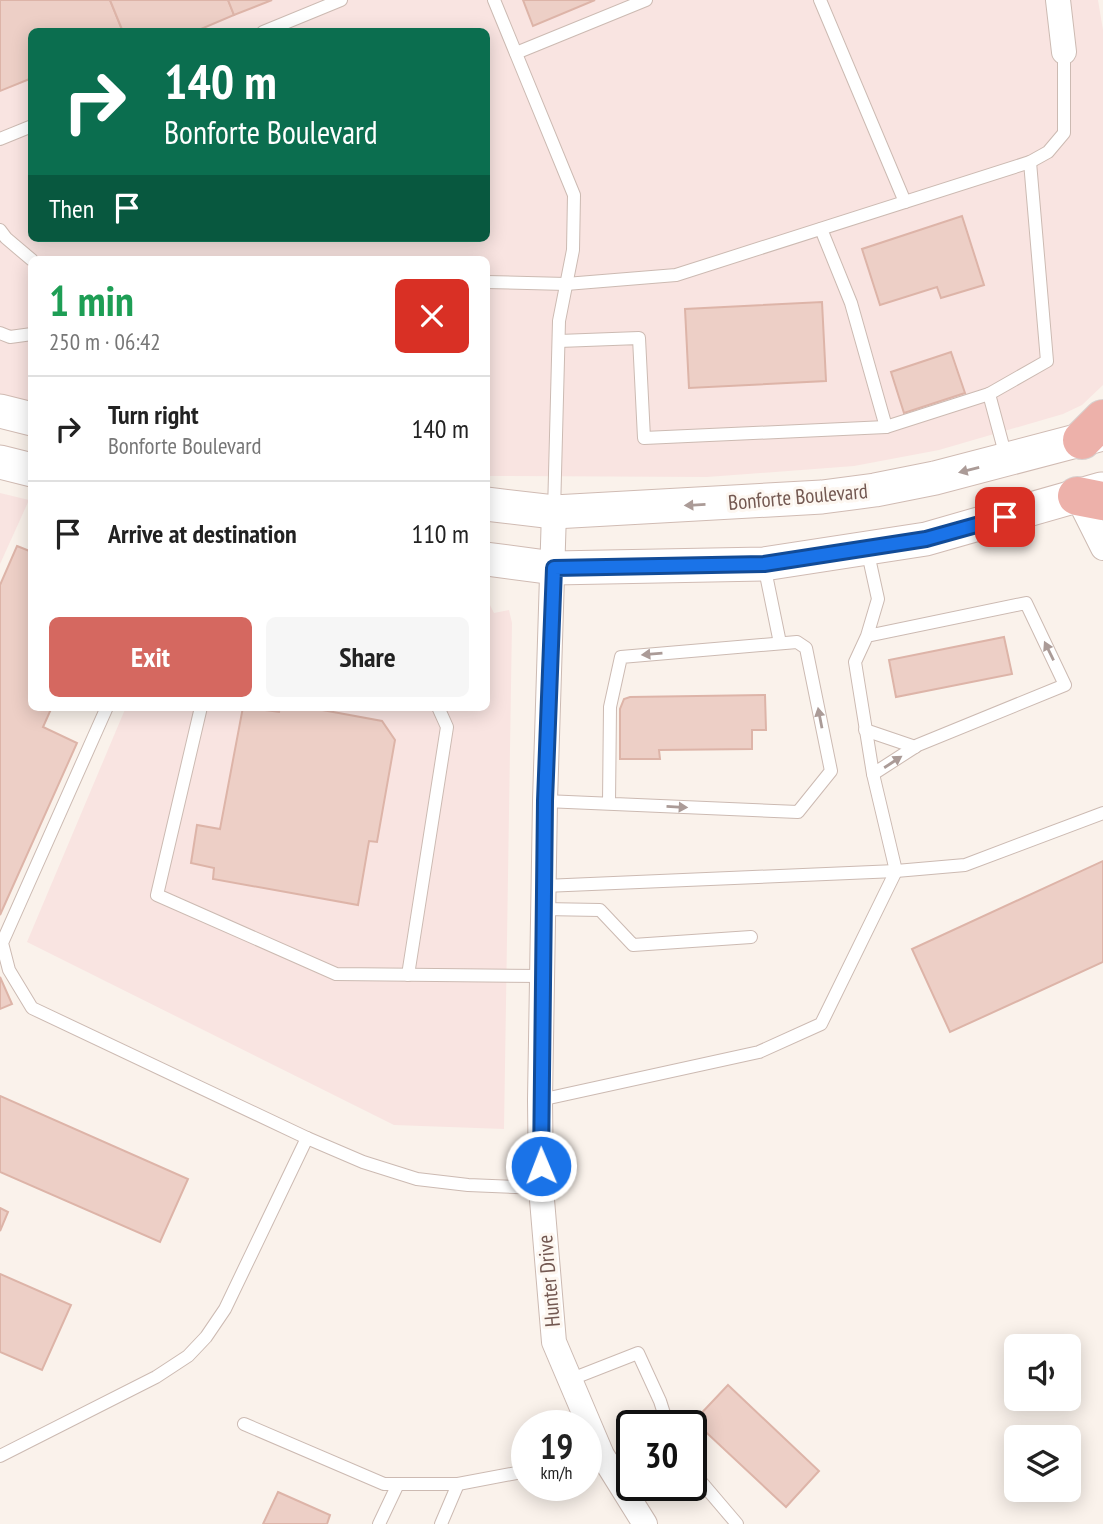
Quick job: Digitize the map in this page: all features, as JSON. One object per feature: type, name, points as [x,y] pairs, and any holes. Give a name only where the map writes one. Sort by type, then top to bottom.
[{"type":"main road","points":[[0,411],[28,418]]},
{"type":"main road","name":"Bonforte Boulevard","points":[[490,504],[554,512],[822,497],[901,485],[1007,461],[1096,431]]},
{"type":"main road","points":[[0,462],[28,469]]},
{"type":"main road","points":[[490,560],[554,568],[764,564],[926,539],[1094,495]]},
{"type":"street","points":[[1058,0],[1064,52]]},
{"type":"street","points":[[1094,495],[1103,548]]},
{"type":"street","name":"Hunter Drive","points":[[554,512],[543,898],[541,1188],[554,1342],[579,1410]]},
{"type":"street","name":"Hunter Drive","points":[[602,1459],[645,1524]]},
{"type":"lane","points":[[273,28],[341,0]]},
{"type":"lane","points":[[494,0],[574,195],[573,250],[559,321],[554,512]]},
{"type":"lane","points":[[516,52],[646,0]]},
{"type":"lane","points":[[820,0],[905,202]]},
{"type":"lane","points":[[490,282],[566,284],[676,275],[1030,162],[1048,152],[1064,134],[1064,52]]},
{"type":"lane","points":[[0,139],[28,128]]},
{"type":"lane","points":[[559,341],[639,338],[644,438],[886,427],[989,394],[1047,361],[1030,162]]},
{"type":"lane","points":[[821,229],[851,303],[886,427]]},
{"type":"lane","points":[[0,230],[28,256]]},
{"type":"lane","points":[[0,333],[10,337],[28,335]]},
{"type":"lane","points":[[989,394],[1007,461]]},
{"type":"lane","points":[[540,1100],[760,1052],[821,1024],[896,871],[873,775],[855,662],[867,636],[877,599],[866,548]]},
{"type":"lane","points":[[764,564],[780,643]]},
{"type":"lane","points":[[867,636],[1026,603],[1065,685],[915,747],[873,775]]},
{"type":"lane","points":[[545,801],[798,812],[831,771],[806,648],[797,642],[621,657],[610,707],[609,803]]},
{"type":"lane","points":[[105,711],[2,943],[9,970],[32,1008],[363,1162],[417,1179],[468,1185],[541,1188]]},
{"type":"lane","points":[[200,711],[156,895],[336,974],[543,976]]},
{"type":"lane","points":[[408,975],[447,727],[440,711]]},
{"type":"lane","points":[[865,730],[915,747]]},
{"type":"lane","points":[[543,898],[965,865],[1103,813]]},
{"type":"lane","points":[[543,898],[600,910],[633,945],[751,937]]},
{"type":"lane","points":[[0,1456],[156,1377],[188,1356],[225,1309],[307,1138]]},
{"type":"lane","points":[[569,1380],[638,1353],[663,1410]]},
{"type":"lane","points":[[244,1424],[384,1483],[458,1484],[511,1475]]},
{"type":"lane","points":[[608,1466],[616,1461]]},
{"type":"lane","points":[[379,1524],[398,1484]]},
{"type":"lane","points":[[441,1524],[458,1484]]},
{"type":"lane","points":[[707,1489],[737,1524]]},
{"type":"shaded area","points":[[0,0],[1098,0],[1103,30],[1103,385],[1082,405],[1063,414],[939,450],[854,466],[707,477],[490,476],[490,256],[28,256],[28,403],[0,397]]},
{"type":"shaded area","points":[[0,493],[28,500],[28,502],[0,564]]},
{"type":"shaded area","points":[[490,605],[494,613],[509,610],[512,623],[504,1129],[394,1125],[27,942],[124,711],[490,711]]},
{"type":"building","points":[[0,0],[110,0],[121,28],[28,28],[28,80],[0,91]]},
{"type":"building","points":[[110,0],[228,0],[234,15],[203,28],[121,28]]},
{"type":"building","points":[[228,0],[272,0],[234,15]]},
{"type":"building","points":[[523,0],[595,0],[533,26]]},
{"type":"building","points":[[962,216],[984,285],[941,298],[937,287],[880,305],[862,249]]},
{"type":"building","points":[[822,302],[826,381],[689,388],[685,309]]},
{"type":"building","points":[[951,352],[965,393],[904,413],[891,372]]},
{"type":"building","points":[[17,546],[28,550],[28,711],[50,711],[43,727],[77,743],[0,915],[0,585]]},
{"type":"building","points":[[1004,637],[1012,674],[896,697],[889,660]]},
{"type":"building","points":[[765,695],[766,730],[752,730],[752,749],[659,750],[660,759],[620,759],[620,709],[624,699]]},
{"type":"building","points":[[242,711],[328,711],[382,721],[395,740],[377,842],[369,841],[358,905],[213,879],[214,868],[191,863],[197,825],[220,829]]},
{"type":"building","points":[[1103,861],[1103,962],[950,1032],[912,949]]},
{"type":"building","points":[[0,977],[12,1004],[0,1009]]},
{"type":"building","points":[[0,1096],[188,1179],[160,1242],[0,1172]]},
{"type":"building","points":[[0,1208],[8,1212],[0,1231]]},
{"type":"building","points":[[0,1274],[71,1305],[42,1370],[0,1352]]},
{"type":"building","points":[[728,1385],[819,1471],[786,1507],[707,1433],[707,1410],[704,1410]]},
{"type":"building","points":[[278,1492],[330,1515],[327,1524],[263,1524]]},
{"type":"route","points":[[541,1166],[545,801],[554,568],[764,564],[926,539],[1005,517]]}]
